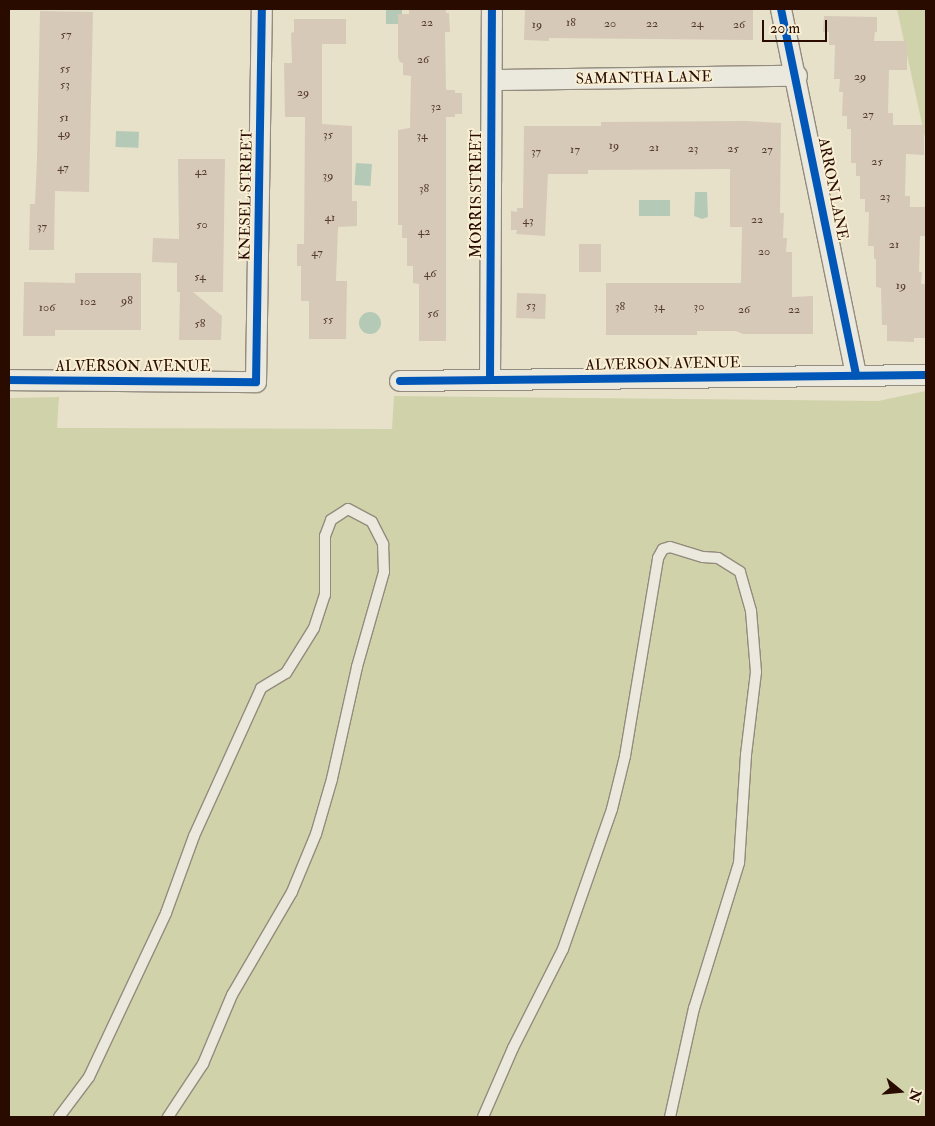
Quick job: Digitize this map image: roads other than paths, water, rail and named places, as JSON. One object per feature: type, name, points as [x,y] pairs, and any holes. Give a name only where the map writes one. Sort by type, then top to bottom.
[{"type":"street","name":"KNESEL STREET","points":[[256,382],[262,9]]},
{"type":"street","name":"MORRIS STREET","points":[[490,380],[492,9]]},
{"type":"street","name":"ARRON LANE","points":[[781,9],[797,76],[856,375]]},
{"type":"street","name":"SAMANTHA LANE","points":[[492,80],[797,76]]},
{"type":"street","name":"ALVERSON AVENUE","points":[[400,381],[926,375]]},
{"type":"street","name":"ALVERSON AVENUE","points":[[9,380],[256,382]]},
{"type":"lane","points":[[59,1117],[89,1077],[166,913],[194,836],[261,688],[286,673],[314,628],[324,595],[325,536],[332,520],[348,509],[372,522],[383,544],[384,572],[357,668],[332,779],[316,834],[292,892],[232,995],[202,1064],[168,1117]]},
{"type":"lane","points":[[483,1117],[517,1040],[563,949],[612,809],[625,756],[658,558],[663,549],[670,547],[718,558],[740,572],[751,612],[756,672],[746,755],[740,863],[694,1008],[670,1117]]}]
